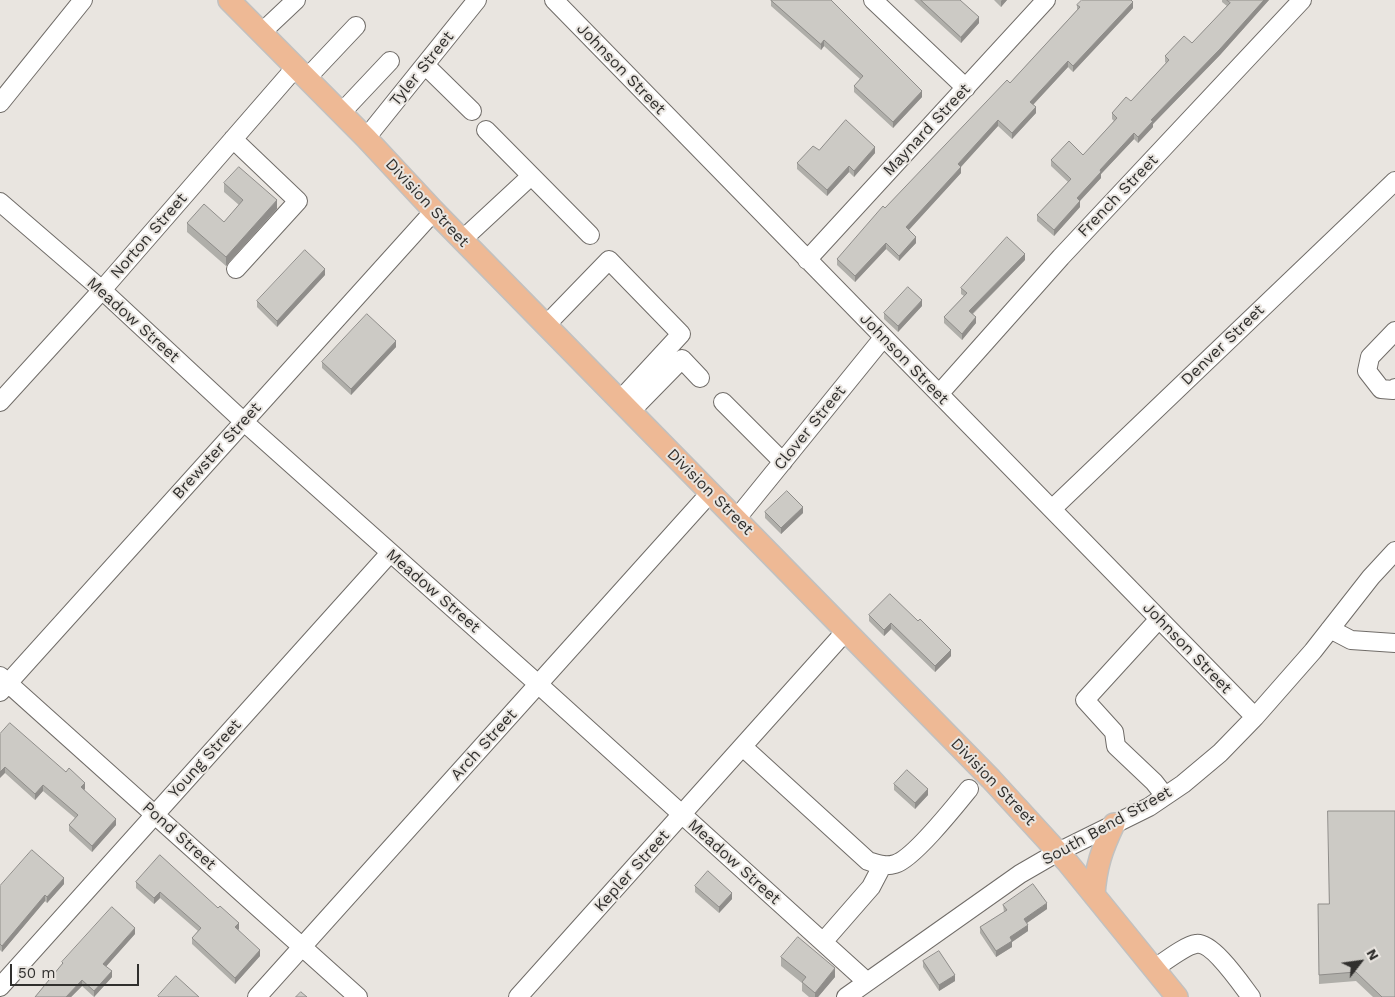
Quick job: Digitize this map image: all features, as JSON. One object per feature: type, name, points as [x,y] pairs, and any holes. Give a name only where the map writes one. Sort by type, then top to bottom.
[{"type":"main road","name":"Division Street","points":[[229,0],[366,138],[462,240],[710,493],[737,518],[845,632],[991,779],[1058,852],[1178,997]]},
{"type":"main road","points":[[1094,895],[1096,870],[1102,849],[1114,824]]},
{"type":"street","points":[[0,103],[83,0]]},
{"type":"street","points":[[261,33],[296,0]]},
{"type":"street","name":"Tyler Street","points":[[366,138],[477,0]]},
{"type":"street","name":"Johnson Street","points":[[554,0],[1255,717]]},
{"type":"street","points":[[873,0],[966,88]]},
{"type":"street","name":"Maynard Street","points":[[807,260],[1046,0]]},
{"type":"street","name":"French Street","points":[[939,394],[1060,256],[1302,0]]},
{"type":"street","name":"Norton Street","points":[[0,402],[102,290],[233,139],[301,74],[356,26]]},
{"type":"street","points":[[341,114],[390,61]]},
{"type":"street","points":[[425,65],[472,112]]},
{"type":"street","points":[[486,130],[590,235]]},
{"type":"street","points":[[233,139],[296,196],[298,201],[236,269]]},
{"type":"street","points":[[462,240],[531,176]]},
{"type":"street","name":"Denver Street","points":[[1052,510],[1395,181]]},
{"type":"street","name":"Meadow Street","points":[[0,202],[102,290],[244,421],[866,981]]},
{"type":"street","name":"Brewster Street","points":[[3,683],[434,211]]},
{"type":"street","points":[[546,325],[609,260],[681,334],[625,406]]},
{"type":"street","points":[[1395,331],[1370,357],[1367,371],[1381,389],[1393,390],[1395,388]]},
{"type":"street","name":"Clover Street","points":[[737,518],[883,338]]},
{"type":"street","points":[[625,406],[682,359],[700,378]]},
{"type":"street","points":[[723,402],[783,462]]},
{"type":"street","name":"Arch Street","points":[[257,997],[710,493]]},
{"type":"street","name":"South Bend Street","points":[[846,997],[1012,879],[1058,852],[1150,807],[1220,753],[1255,717],[1395,551]]},
{"type":"street","name":"Young Street","points":[[0,987],[390,553]]},
{"type":"street","points":[[1159,619],[1085,700],[1114,732],[1116,746],[1154,782],[1165,796]]},
{"type":"street","points":[[1330,629],[1351,640],[1395,643]]},
{"type":"street","name":"Kepler Street","points":[[518,997],[845,632]]},
{"type":"street","name":"Pond Street","points":[[3,683],[155,815],[358,997]]},
{"type":"street","points":[[743,747],[868,861],[882,866],[897,864],[919,845],[969,789]]},
{"type":"street","points":[[823,942],[871,887],[882,866]]},
{"type":"street","points":[[1155,968],[1194,944],[1204,944],[1216,954],[1251,997]]},
{"type":"building","points":[[771,0],[831,0],[922,91],[893,122],[854,86],[863,76],[824,40],[821,44]]},
{"type":"building","points":[[921,0],[960,0],[979,17],[961,37]]},
{"type":"building","points":[[1082,0],[1131,0],[1133,2],[1073,66],[1068,61],[1030,102],[1036,107],[1012,133],[998,120],[958,164],[961,167],[906,227],[916,237],[899,256],[886,243],[855,276],[837,259],[883,206],[885,208],[1007,80],[1010,83],[1080,7],[1077,5]]},
{"type":"building","points":[[1227,0],[1264,0],[1220,49],[1151,120],[1153,121],[1138,137],[1134,133],[1100,170],[1101,172],[1077,198],[1080,201],[1054,230],[1037,215],[1071,179],[1051,160],[1069,141],[1083,155],[1117,118],[1112,113],[1126,97],[1131,101],[1169,60],[1165,56],[1184,36],[1192,43],[1230,3]]},
{"type":"building","points":[[846,120],[875,147],[854,171],[849,166],[827,190],[797,163],[813,146],[819,150]]},
{"type":"building","points":[[239,167],[277,200],[226,257],[187,223],[204,204],[224,222],[243,200],[224,183]]},
{"type":"building","points":[[1007,237],[1025,254],[969,311],[976,317],[962,334],[944,317],[967,293],[961,288]]},
{"type":"building","points":[[305,250],[325,269],[277,321],[257,301]]},
{"type":"building","points":[[908,287],[922,300],[898,326],[884,313]]},
{"type":"building","points":[[367,314],[396,341],[351,389],[322,362]]},
{"type":"building","points":[[787,491],[803,507],[781,528],[765,512]]},
{"type":"building","points":[[890,594],[918,621],[920,619],[951,650],[935,666],[891,623],[884,630],[869,615]]},
{"type":"building","points":[[10,723],[66,772],[69,768],[85,783],[81,787],[116,819],[92,846],[69,825],[78,815],[43,785],[35,794],[5,767],[0,772],[0,734]]},
{"type":"building","points":[[907,770],[928,789],[915,803],[894,784]]},
{"type":"building","points":[[1328,811],[1395,811],[1395,997],[1382,997],[1356,972],[1319,975],[1318,904],[1329,904]]},
{"type":"building","points":[[32,850],[64,878],[47,897],[45,895],[2,946],[0,944],[0,886]]},
{"type":"building","points":[[160,855],[218,908],[220,906],[239,923],[235,927],[260,950],[235,978],[192,938],[201,928],[160,892],[154,898],[136,882]]},
{"type":"building","points":[[708,871],[732,893],[719,907],[695,886]]},
{"type":"building","points":[[1033,884],[1047,903],[1024,919],[1028,925],[1010,937],[1012,941],[996,951],[980,927],[1007,910],[1003,905]]},
{"type":"building","points":[[112,907],[135,928],[103,964],[112,971],[94,991],[82,980],[66,997],[35,997],[62,962]]},
{"type":"building","points":[[798,937],[835,968],[815,993],[802,982],[806,977],[781,957]]},
{"type":"building","points":[[939,951],[955,975],[939,985],[923,961]]},
{"type":"building","points":[[176,976],[199,997],[159,997]]},
{"type":"building","points":[[301,992],[307,997],[296,997]]}]
